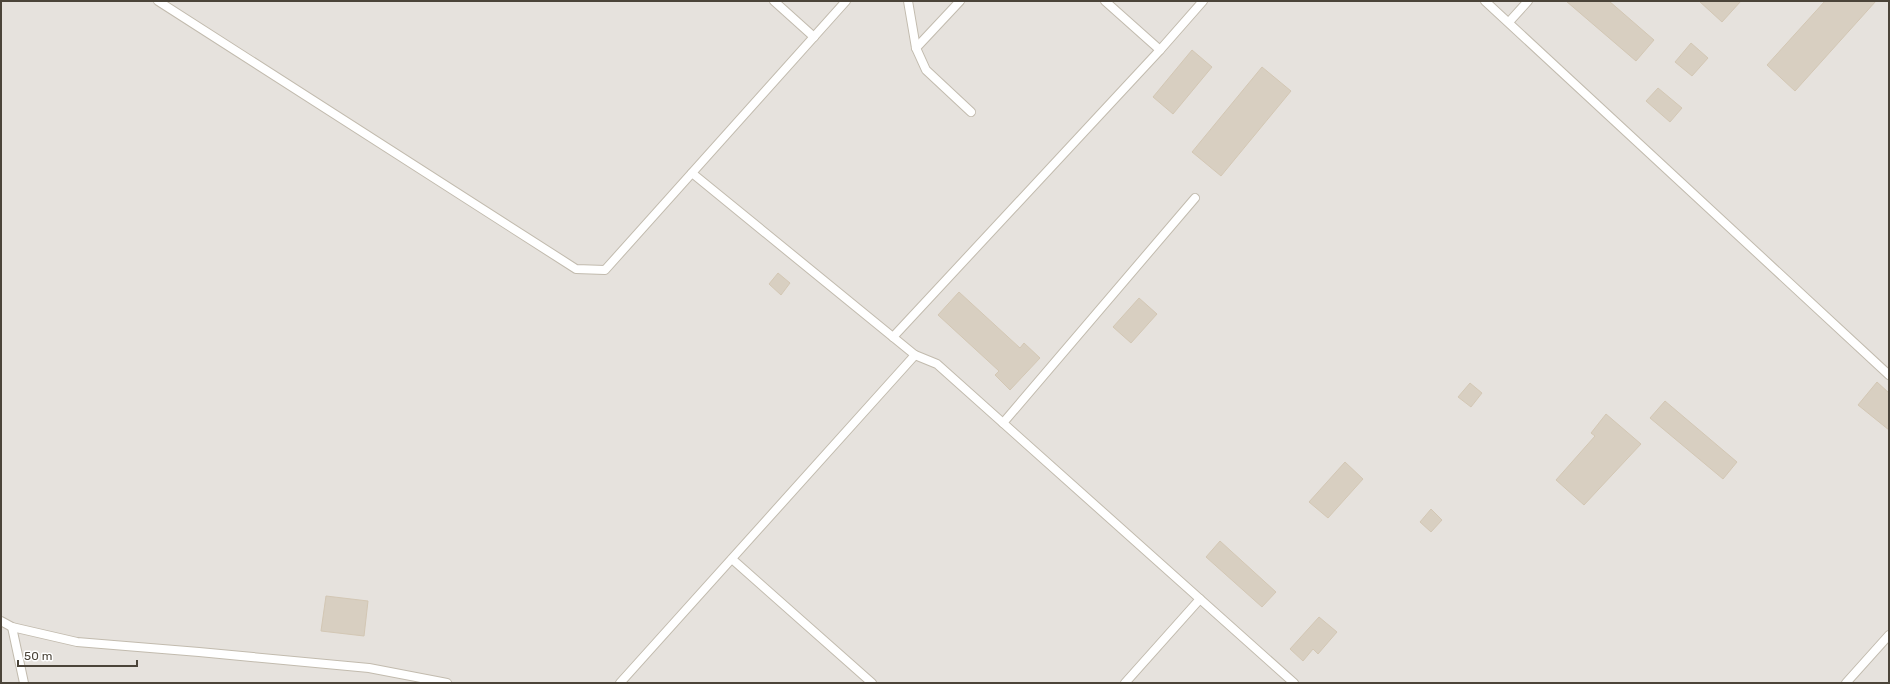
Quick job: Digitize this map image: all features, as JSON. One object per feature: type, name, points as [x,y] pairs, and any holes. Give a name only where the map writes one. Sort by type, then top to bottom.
[{"type":"lane","points":[[158,1],[576,269],[605,270],[846,1]]},
{"type":"lane","points":[[774,1],[814,37]]},
{"type":"lane","points":[[908,1],[916,48],[926,70],[971,112]]},
{"type":"lane","points":[[916,48],[960,1]]},
{"type":"lane","points":[[1105,1],[1160,50]]},
{"type":"lane","points":[[893,337],[1160,50],[1203,1]]},
{"type":"lane","points":[[1485,1],[1889,375]]},
{"type":"lane","points":[[1509,22],[1528,1]]},
{"type":"lane","points":[[692,173],[915,355],[937,364],[1294,683]]},
{"type":"lane","points":[[1003,424],[1195,198]]},
{"type":"lane","points":[[620,683],[915,355]]},
{"type":"lane","points":[[732,559],[872,683]]},
{"type":"lane","points":[[1125,683],[1200,599]]},
{"type":"lane","points":[[1,621],[12,626],[77,642],[369,668],[447,683]]},
{"type":"lane","points":[[12,626],[24,683]]},
{"type":"lane","points":[[1846,683],[1889,635]]},
{"type":"shaded area","points":[[1,1],[1889,1],[1889,683],[1,683]]},
{"type":"building","points":[[1566,1],[1609,1],[1654,40],[1636,61]]},
{"type":"building","points":[[1699,1],[1741,1],[1722,22]]},
{"type":"building","points":[[1825,1],[1876,1],[1795,91],[1767,65]]},
{"type":"building","points":[[1691,43],[1708,58],[1692,76],[1675,62]]},
{"type":"building","points":[[1192,50],[1212,67],[1173,114],[1153,97]]},
{"type":"building","points":[[1262,67],[1291,91],[1221,176],[1192,152]]},
{"type":"building","points":[[1658,88],[1682,108],[1670,122],[1646,101]]},
{"type":"building","points":[[778,273],[790,283],[781,295],[769,284]]},
{"type":"building","points":[[959,292],[1020,348],[1024,343],[1040,358],[1010,390],[995,375],[999,371],[938,315]]},
{"type":"building","points":[[1139,298],[1157,314],[1131,343],[1113,327]]},
{"type":"building","points":[[1877,382],[1889,393],[1889,430],[1858,405]]},
{"type":"building","points":[[1470,383],[1482,393],[1471,407],[1458,397]]},
{"type":"building","points":[[1665,401],[1737,462],[1723,479],[1650,418]]},
{"type":"building","points":[[1606,414],[1641,444],[1584,505],[1556,480],[1595,436],[1591,433]]},
{"type":"building","points":[[1345,462],[1363,479],[1328,518],[1309,502]]},
{"type":"building","points":[[1431,509],[1442,520],[1431,532],[1420,522]]},
{"type":"building","points":[[1220,541],[1276,592],[1262,607],[1206,557]]},
{"type":"building","points":[[326,596],[368,601],[364,636],[321,631]]},
{"type":"building","points":[[1319,617],[1337,632],[1318,654],[1313,649],[1303,661],[1290,649]]}]
